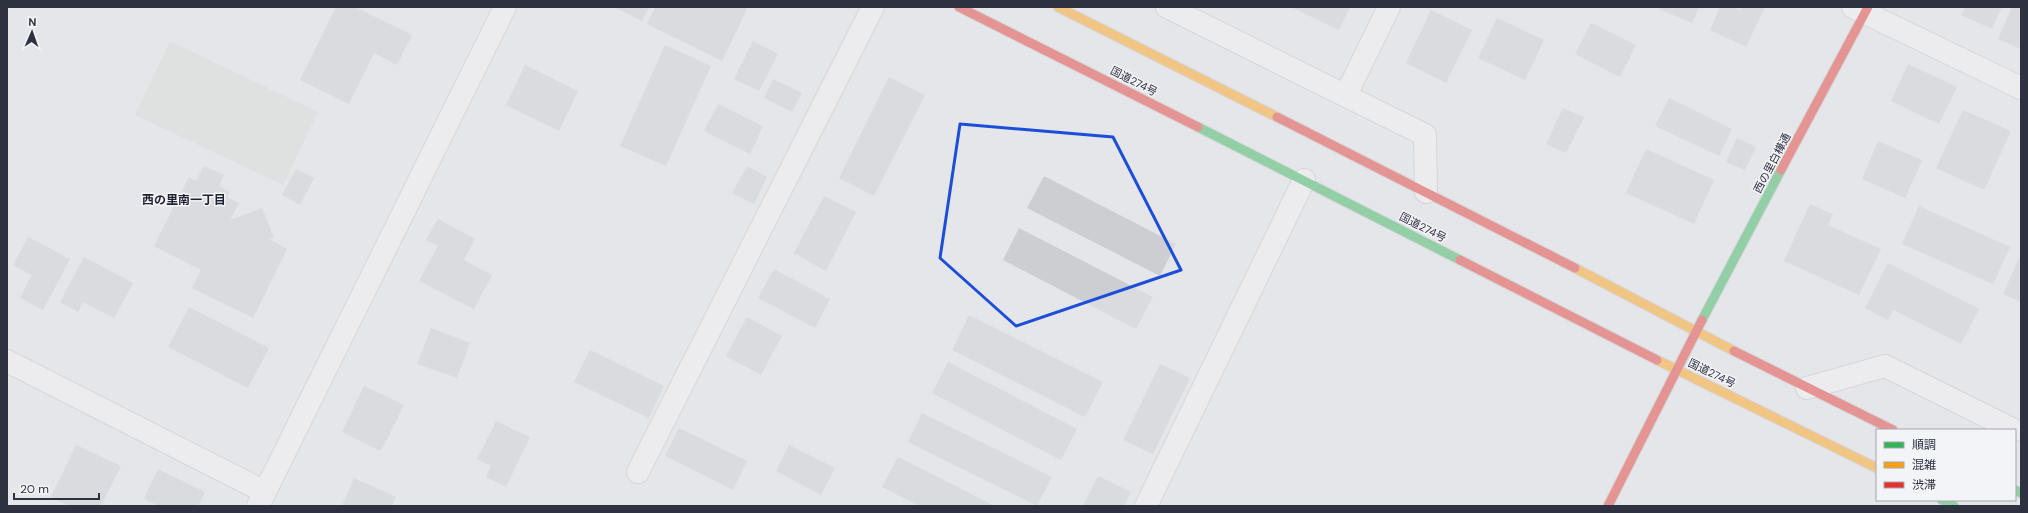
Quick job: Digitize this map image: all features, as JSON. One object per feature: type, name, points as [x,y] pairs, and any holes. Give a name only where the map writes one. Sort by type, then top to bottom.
[{"type":"main road","name":"国道274号","points":[[959,7],[1678,370],[1876,468]]},
{"type":"main road","points":[[1058,7],[1426,192],[1697,330],[1807,388],[1891,429]]},
{"type":"main road","name":"西の里白樺通","points":[[1608,506],[1862,9]]},
{"type":"main road","points":[[1944,501],[1954,506]]},
{"type":"street","points":[[7,361],[261,499],[505,7]]},
{"type":"street","points":[[638,472],[873,7]]},
{"type":"street","points":[[1167,7],[1425,135],[1426,192]]},
{"type":"street","points":[[1346,95],[1390,7]]},
{"type":"street","points":[[1862,9],[2021,88]]},
{"type":"street","points":[[1146,506],[1304,180]]},
{"type":"street","points":[[1807,388],[1885,366],[2012,429]]},
{"type":"highlighted area","points":[[960,124],[1113,137],[1181,270],[1016,326],[940,258]]},
{"type":"shaded area","points":[[170,41],[318,112],[283,185],[135,115]]},
{"type":"building","points":[[336,7],[355,7],[412,35],[397,65],[374,53],[349,104],[300,80]]},
{"type":"building","points":[[614,7],[649,7],[642,21]]},
{"type":"building","points":[[655,7],[742,7],[747,9],[722,61],[647,24]]},
{"type":"building","points":[[1291,7],[1350,7],[1339,30]]},
{"type":"building","points":[[1660,7],[1699,7],[1692,23],[1659,9]]},
{"type":"building","points":[[1720,7],[1734,7],[1740,10],[1741,7],[1765,7],[1746,47],[1710,30]]},
{"type":"building","points":[[1965,7],[2002,7],[1992,29],[1961,15]]},
{"type":"building","points":[[2012,7],[2021,7],[2021,49],[1998,39]]},
{"type":"building","points":[[1431,10],[1472,30],[1446,83],[1406,63]]},
{"type":"building","points":[[1497,18],[1544,40],[1525,80],[1478,58]]},
{"type":"building","points":[[1591,23],[1636,45],[1620,77],[1575,54]]},
{"type":"building","points":[[753,41],[778,54],[759,91],[734,79]]},
{"type":"building","points":[[665,45],[711,66],[666,166],[620,146]]},
{"type":"building","points":[[1908,64],[1957,87],[1939,124],[1891,101]]},
{"type":"building","points":[[525,65],[578,91],[559,131],[506,105]]},
{"type":"building","points":[[889,77],[925,95],[874,196],[839,178]]},
{"type":"building","points":[[773,79],[802,93],[792,112],[764,98]]},
{"type":"building","points":[[1669,98],[1732,129],[1719,156],[1655,126]]},
{"type":"building","points":[[718,104],[763,126],[750,154],[704,131]]},
{"type":"building","points":[[1563,108],[1584,117],[1566,153],[1546,144]]},
{"type":"building","points":[[1963,110],[2011,131],[1984,190],[1936,168]]},
{"type":"building","points":[[1737,138],[1756,147],[1745,170],[1726,162]]},
{"type":"building","points":[[1878,141],[1922,160],[1905,198],[1862,179]]},
{"type":"building","points":[[1646,149],[1714,180],[1694,224],[1626,193]]},
{"type":"building","points":[[204,166],[224,175],[219,186],[230,192],[227,197],[239,203],[230,220],[262,208],[274,238],[269,239],[287,249],[253,318],[192,288],[201,270],[154,246],[189,177],[196,181]]},
{"type":"building","points":[[747,166],[767,177],[754,204],[732,193]]},
{"type":"building","points":[[296,169],[314,178],[300,205],[282,195]]},
{"type":"building","points":[[1044,176],[1176,244],[1160,276],[1027,208]]},
{"type":"building","points":[[824,196],[856,212],[826,271],[794,253]]},
{"type":"building","points":[[1810,204],[1833,214],[1828,225],[1881,249],[1859,295],[1784,261]]},
{"type":"building","points":[[1919,206],[2010,247],[1993,284],[1902,244]]},
{"type":"building","points":[[438,219],[475,239],[464,260],[492,275],[474,309],[419,281],[438,246],[426,240]]},
{"type":"building","points":[[1019,228],[1153,297],[1136,329],[1003,260]]},
{"type":"building","points":[[28,237],[70,259],[43,310],[20,298],[32,275],[13,265]]},
{"type":"building","points":[[84,257],[133,283],[114,318],[83,302],[78,312],[60,302]]},
{"type":"building","points":[[2019,258],[2021,259],[2021,302],[2003,294]]},
{"type":"building","points":[[1888,263],[1979,309],[1961,344],[1893,310],[1888,320],[1865,308]]},
{"type":"building","points":[[774,269],[830,299],[815,328],[758,298]]},
{"type":"building","points":[[189,307],[269,348],[248,388],[168,347]]},
{"type":"building","points":[[969,315],[1103,382],[1085,417],[952,350]]},
{"type":"building","points":[[747,317],[782,336],[761,375],[726,356]]},
{"type":"building","points":[[431,328],[470,343],[457,378],[417,364]]},
{"type":"building","points":[[590,350],[664,386],[649,418],[574,382]]},
{"type":"building","points":[[948,362],[1077,429],[1061,460],[932,393]]},
{"type":"building","points":[[1160,364],[1190,378],[1153,454],[1123,440]]},
{"type":"building","points":[[364,386],[404,405],[381,451],[342,432]]},
{"type":"building","points":[[922,413],[1052,477],[1037,506],[908,442]]},
{"type":"building","points":[[496,421],[530,437],[506,487],[486,477],[491,466],[477,459]]},
{"type":"building","points":[[679,428],[747,461],[733,490],[665,456]]},
{"type":"building","points":[[76,445],[121,466],[101,506],[69,506],[51,497]]},
{"type":"building","points":[[789,445],[835,468],[821,495],[776,471]]},
{"type":"building","points":[[898,457],[995,506],[919,506],[882,487]]},
{"type":"building","points":[[158,469],[205,492],[198,506],[159,506],[144,499]]},
{"type":"building","points":[[1098,476],[1131,492],[1124,506],[1083,506]]},
{"type":"building","points":[[354,478],[396,497],[392,506],[342,506]]},
{"type":"traffic: fast","points":[[1198,127],[1460,260]]},
{"type":"traffic: fast","points":[[1702,320],[1781,170]]},
{"type":"traffic: fast","points":[[2016,490],[2021,493]]},
{"type":"traffic: fast","points":[[1944,501],[1954,506]]},
{"type":"traffic: slow","points":[[1058,7],[1277,117]]},
{"type":"traffic: slow","points":[[1575,268],[1734,351]]},
{"type":"traffic: slow","points":[[1657,360],[1876,468]]},
{"type":"traffic: jam","points":[[959,7],[1198,127]]},
{"type":"traffic: jam","points":[[1781,170],[1868,7]]},
{"type":"traffic: jam","points":[[1277,117],[1575,268]]},
{"type":"traffic: jam","points":[[1460,260],[1657,360]]},
{"type":"traffic: jam","points":[[1608,506],[1702,320]]},
{"type":"traffic: jam","points":[[1734,351],[1891,429]]},
{"type":"district","name":"西の里南一丁目","points":[[184,200]]}]
